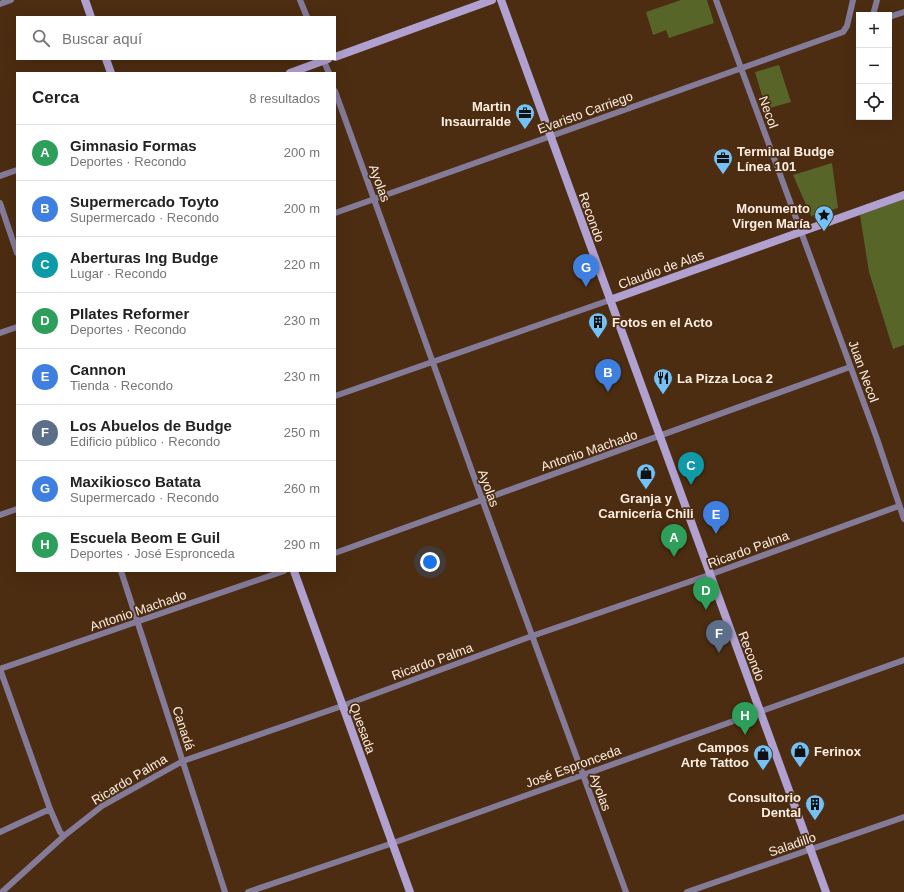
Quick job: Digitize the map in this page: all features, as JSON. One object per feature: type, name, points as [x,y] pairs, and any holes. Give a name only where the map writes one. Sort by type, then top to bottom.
[{"type":"street","points":[[0,4],[12,0]]},
{"type":"street","points":[[85,0],[91,16]]},
{"type":"street","points":[[300,0],[307,16]]},
{"type":"street","points":[[336,56],[492,0]]},
{"type":"street","name":"Recondo","points":[[501,0],[660,436],[709,575],[826,892]]},
{"type":"street","name":"Necol","points":[[716,0],[801,231]]},
{"type":"street","name":"Evaristo Carriego","points":[[336,213],[843,32],[848,26],[854,0]]},
{"type":"street","points":[[874,12],[877,0]]},
{"type":"street","points":[[892,16],[904,12]]},
{"type":"street","points":[[106,60],[111,72]]},
{"type":"street","points":[[293,72],[325,60],[329,72]]},
{"type":"street","name":"Ayolas","points":[[336,94],[626,892]]},
{"type":"street","points":[[0,176],[16,170]]},
{"type":"street","name":"Claudio de Alas","points":[[336,396],[904,195]]},
{"type":"street","points":[[0,203],[16,250]]},
{"type":"street","name":"Juan Necol","points":[[801,231],[904,519]]},
{"type":"street","points":[[0,333],[16,327]]},
{"type":"street","name":"Antonio Machado","points":[[336,552],[850,367]]},
{"type":"street","name":"Ricardo Palma","points":[[2,892],[64,836],[108,803],[183,761],[342,706],[532,636],[709,575],[899,506]]},
{"type":"street","points":[[0,515],[16,509]]},
{"type":"street","name":"Canadá","points":[[121,572],[225,892]]},
{"type":"street","name":"Antonio Machado","points":[[0,669],[281,572]]},
{"type":"street","name":"Quesada","points":[[294,572],[410,892]]},
{"type":"street","name":"José Espronceda","points":[[248,892],[393,843],[582,774],[904,660]]},
{"type":"street","points":[[0,669],[50,809],[60,832],[64,836]]},
{"type":"street","points":[[0,832],[50,809]]},
{"type":"street","name":"Saladillo","points":[[687,892],[904,817]]},
{"type":"green space","points":[[681,0],[707,0],[714,23],[669,38],[666,30],[653,35],[646,12]]},
{"type":"green space","points":[[779,65],[791,102],[766,109],[755,72]]},
{"type":"green space","points":[[832,163],[838,208],[811,216],[793,175]]},
{"type":"green space","points":[[904,199],[904,345],[893,349],[869,272],[860,215]]},
{"type":"place","name":"Martin Insaurralde","points":[[525,130]]},
{"type":"place","name":"Terminal Budge Línea 101","points":[[723,175]]},
{"type":"place","name":"Monumento Virgen María","points":[[824,232]]},
{"type":"place","name":"Maxikiosco Batata","points":[[586,287]]},
{"type":"place","name":"Fotos en el Acto","points":[[598,339]]},
{"type":"place","name":"Supermercado Toyto","points":[[608,392]]},
{"type":"place","name":"La Pizza Loca 2","points":[[663,395]]},
{"type":"place","name":"Aberturas Ing Budge","points":[[691,485]]},
{"type":"place","name":"Granja y Carnicería Chili","points":[[646,490]]},
{"type":"place","name":"Cannon","points":[[716,534]]},
{"type":"place","name":"Gimnasio Formas","points":[[674,557]]},
{"type":"place","name":"PIlates Reformer","points":[[706,610]]},
{"type":"place","name":"Los Abuelos de Budge","points":[[719,653]]},
{"type":"place","name":"Escuela Beom E Guil","points":[[745,735]]},
{"type":"place","name":"Ferinox","points":[[800,768]]},
{"type":"place","name":"Campos Arte Tattoo","points":[[763,771]]},
{"type":"place","name":"Consultorio Dental","points":[[815,821]]}]
